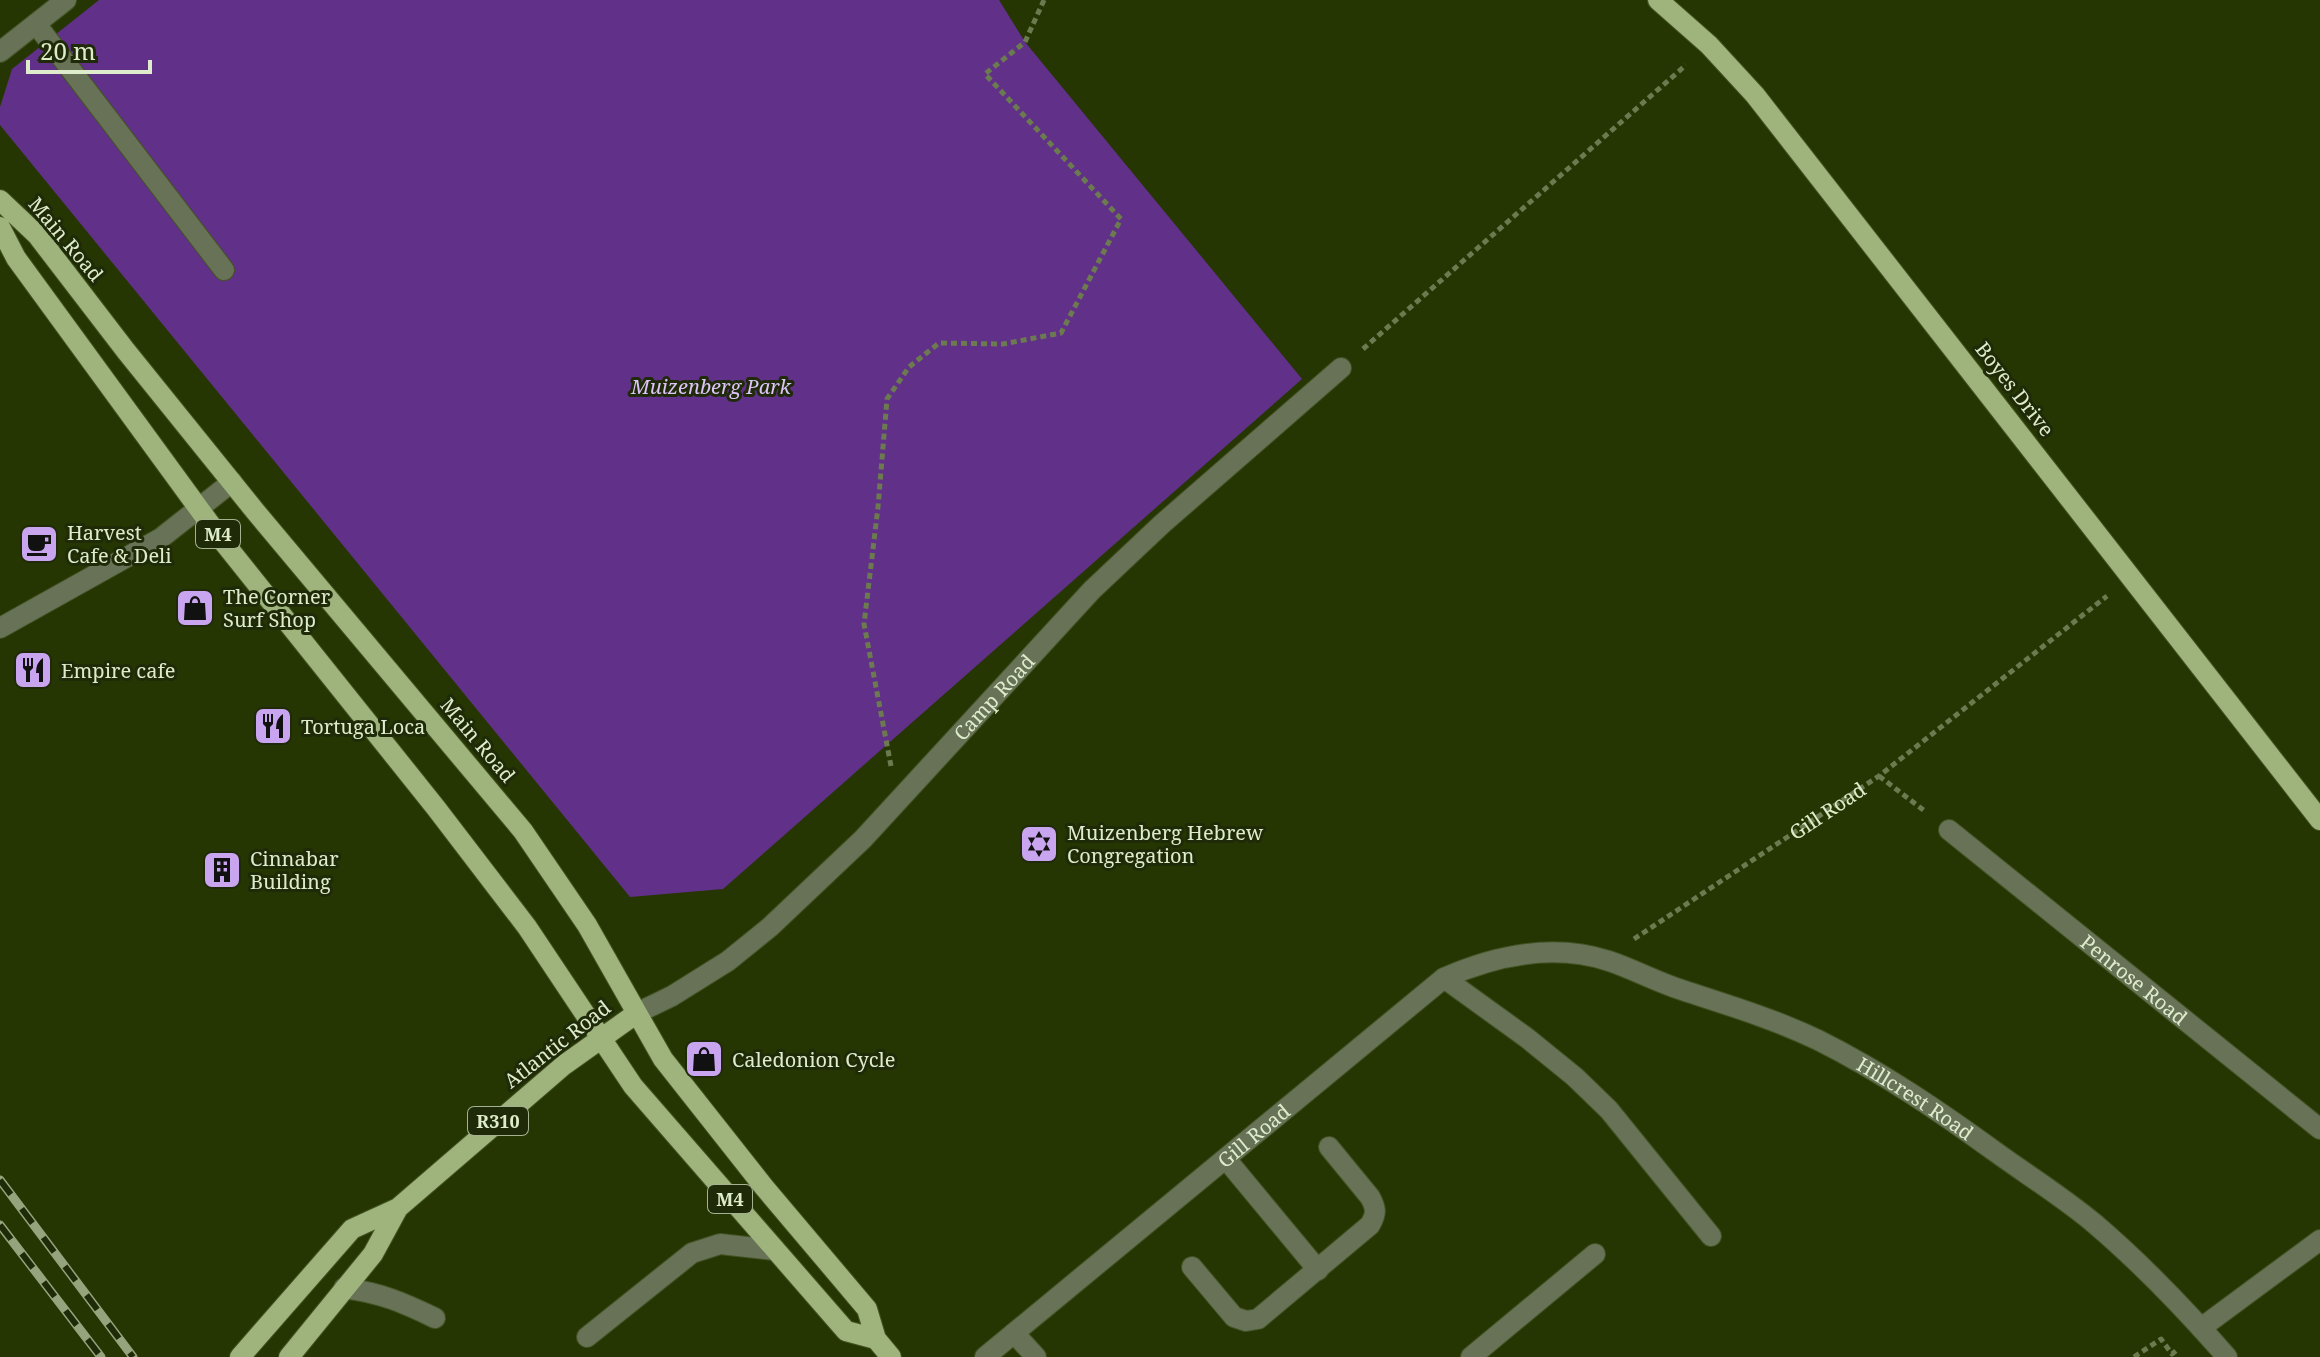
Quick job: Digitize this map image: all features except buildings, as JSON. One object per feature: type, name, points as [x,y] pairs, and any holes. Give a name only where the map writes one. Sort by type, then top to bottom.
[{"type":"main road","name":"Boyes Drive","points":[[1658,0],[1709,45],[1764,107],[2320,820]]},
{"type":"main road","name":"Main Road","points":[[0,200],[37,235],[232,482],[523,831],[587,925],[663,1059],[764,1187],[867,1309],[876,1339],[891,1357]]},
{"type":"main road","name":"Main Road","points":[[0,227],[16,258],[199,508],[527,927],[633,1086],[846,1331],[876,1339]]},
{"type":"main road","name":"Atlantic Road","points":[[240,1357],[352,1229],[398,1208],[564,1065],[637,1013]]},
{"type":"main road","name":"Atlantic Road","points":[[289,1357],[373,1254],[398,1208]]},
{"type":"street","points":[[0,52],[66,0]]},
{"type":"street","points":[[36,24],[224,270]]},
{"type":"street","name":"Camp Road","points":[[637,1013],[672,996],[728,961],[770,927],[863,839],[1092,590],[1162,524],[1341,368]]},
{"type":"street","points":[[0,628],[161,538],[232,482]]},
{"type":"street","name":"Penrose Road","points":[[1949,830],[2320,1129]]},
{"type":"street","name":"Gill Road","points":[[985,1357],[1444,978],[1473,965],[1541,952]]},
{"type":"street","name":"Hillcrest Road","points":[[1541,952],[1607,961],[1674,988],[1758,1015],[1815,1039],[1878,1072],[1922,1099],[2092,1222],[2141,1264],[2227,1357]]},
{"type":"street","points":[[1444,978],[1575,1077],[1609,1110],[1711,1236]]},
{"type":"street","points":[[1192,1267],[1234,1317],[1246,1321],[1258,1319],[1370,1225],[1376,1212],[1370,1197],[1329,1147]]},
{"type":"street","points":[[1226,1159],[1318,1270]]},
{"type":"street","points":[[2201,1328],[2320,1240]]},
{"type":"street","points":[[587,1337],[692,1253],[720,1244],[774,1250]]},
{"type":"street","points":[[1471,1357],[1595,1254]]},
{"type":"street","points":[[344,1288],[376,1293],[435,1318]]},
{"type":"street","points":[[1014,1333],[1036,1357]]},
{"type":"path","points":[[892,771],[864,624],[887,399],[909,367],[939,343],[1003,344],[1061,333],[1121,219],[985,74],[1025,42],[1044,0]]},
{"type":"path","points":[[1341,368],[1690,62]]},
{"type":"path","name":"Gill Road","points":[[1629,946],[1632,940],[1879,776],[2107,596]]},
{"type":"path","points":[[1879,776],[1949,830]]},
{"type":"path","points":[[2134,1357],[2161,1339],[2172,1354],[2201,1328]]},
{"type":"green space","name":"Muizenberg Park","points":[[99,0],[999,0],[1025,42],[1302,379],[723,889],[630,897],[0,125],[0,107],[12,69]]},
{"type":"railway","points":[[0,1180],[133,1357]]},
{"type":"railway","points":[[0,1225],[101,1357]]},
{"type":"place","name":"Harvest Cafe & Deli","points":[[39,544]]},
{"type":"place","name":"The Corner Surf Shop","points":[[195,608]]},
{"type":"place","name":"Empire cafe","points":[[33,670]]},
{"type":"place","name":"Tortuga Loca","points":[[273,726]]},
{"type":"place","name":"Muizenberg Hebrew Congregation","points":[[1039,844]]},
{"type":"place","name":"Cinnabar Building","points":[[222,870]]},
{"type":"place","name":"Caledonion Cycle","points":[[704,1059]]}]
